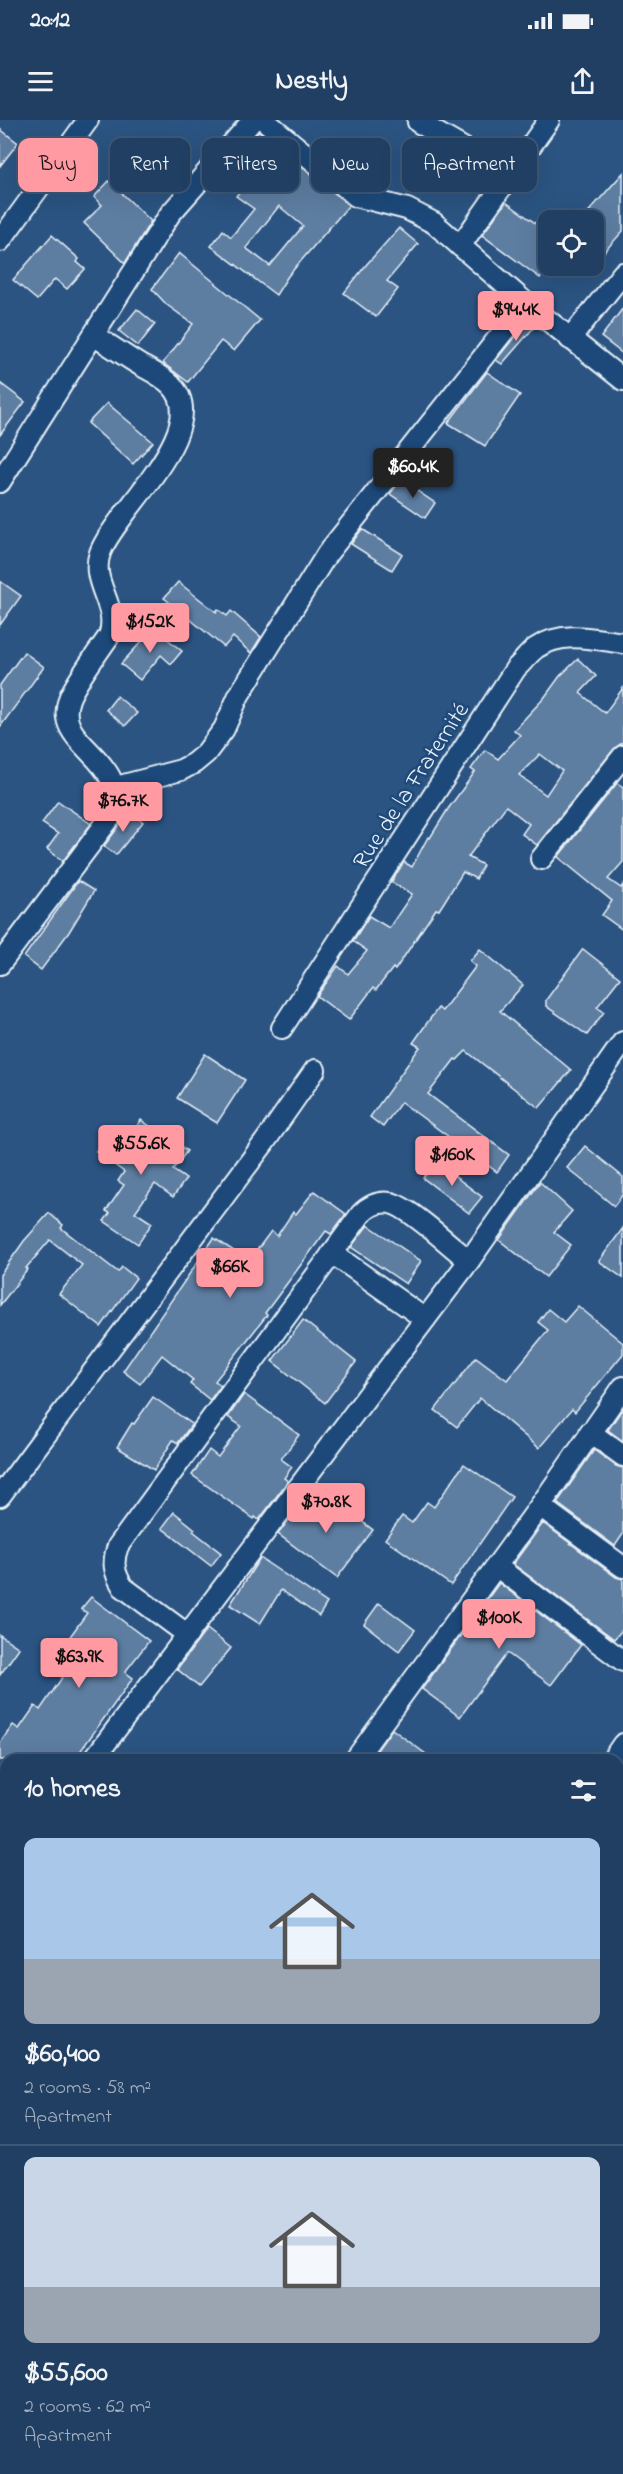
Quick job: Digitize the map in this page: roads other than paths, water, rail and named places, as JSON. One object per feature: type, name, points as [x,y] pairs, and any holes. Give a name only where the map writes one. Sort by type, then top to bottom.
[{"type":"street","points":[[0,241],[88,120]]},
{"type":"street","points":[[0,482],[170,214],[253,120]]},
{"type":"street","points":[[264,120],[356,196],[407,209],[434,223],[526,303],[623,380]]},
{"type":"street","points":[[419,120],[418,122],[446,138]]},
{"type":"street","points":[[536,138],[549,120]]},
{"type":"street","points":[[460,246],[498,192]]},
{"type":"street","points":[[570,339],[623,273]]},
{"type":"street","points":[[116,787],[181,770],[206,753],[224,729],[239,695],[327,554],[526,303]]},
{"type":"street","points":[[0,964],[113,814],[117,800],[116,787],[111,775],[75,736],[67,712],[69,699],[109,636],[113,625],[112,614],[98,578],[99,555],[106,539],[159,466],[182,426],[183,411],[173,386],[94,336]]},
{"type":"street","name":"Rue de la Fraternité","points":[[282,1028],[516,668],[535,648],[555,639],[578,636],[623,643]]},
{"type":"street","points":[[541,860],[623,756]]},
{"type":"street","points":[[98,1754],[469,1261],[623,1042]]},
{"type":"street","points":[[0,1496],[257,1152],[315,1070]]},
{"type":"street","points":[[188,1635],[123,1587],[114,1567],[118,1546],[332,1252],[368,1207],[379,1203],[389,1203],[399,1205],[469,1261]]},
{"type":"street","points":[[332,1252],[425,1319]]},
{"type":"street","points":[[359,1754],[540,1506],[623,1387]]},
{"type":"street","points":[[590,1432],[623,1456]]},
{"type":"street","points":[[540,1506],[621,1560]]},
{"type":"street","points":[[496,1566],[623,1661]]}]
